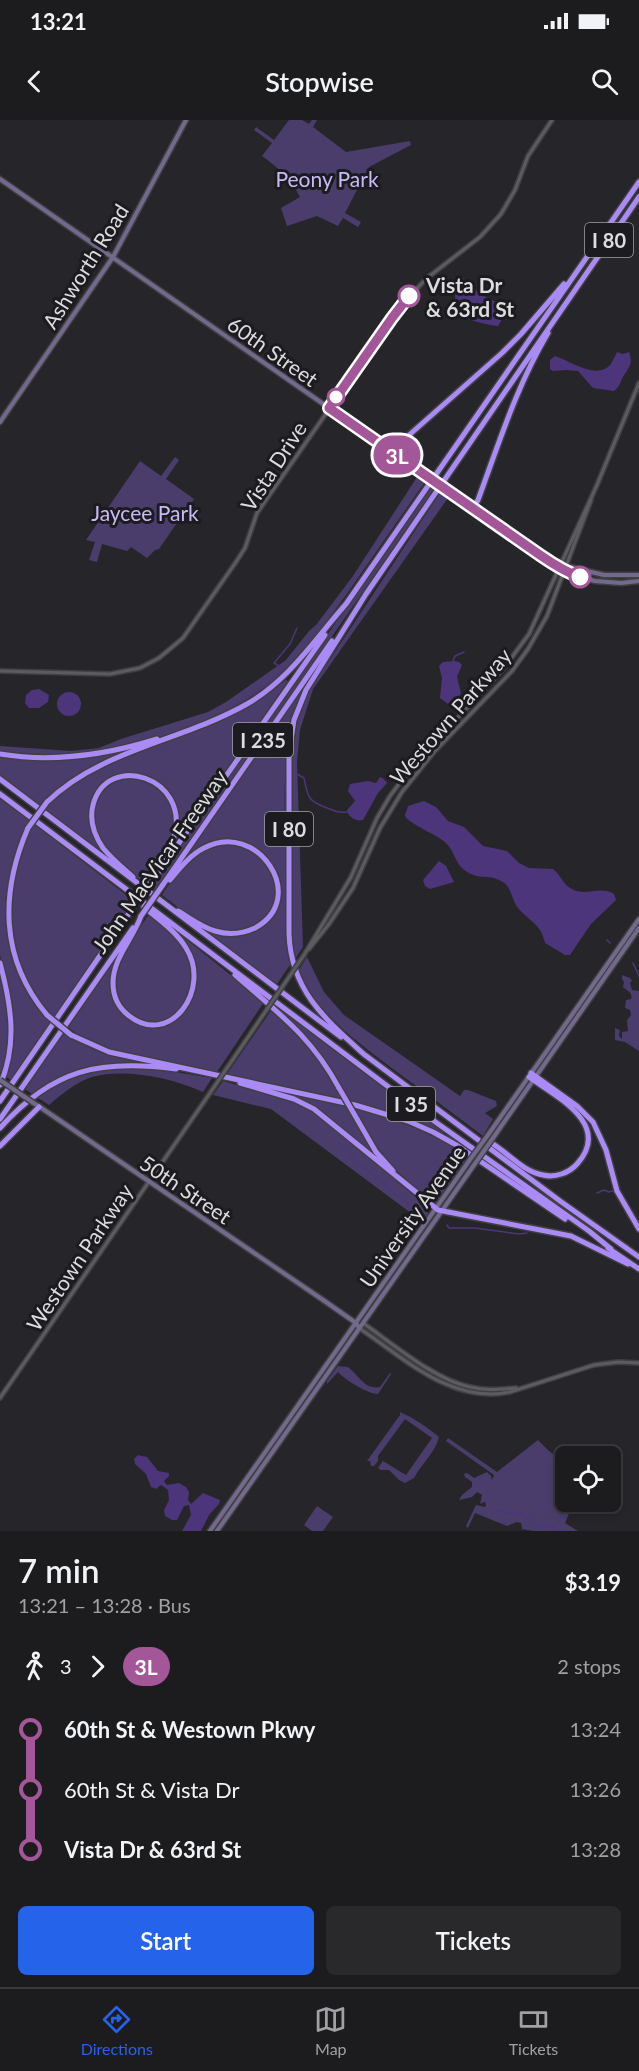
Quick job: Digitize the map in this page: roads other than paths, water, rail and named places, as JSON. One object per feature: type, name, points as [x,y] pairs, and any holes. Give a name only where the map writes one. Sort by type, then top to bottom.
[{"type":"highway","name":"I 80","points":[[639,182],[346,604],[295,665],[275,684],[246,705],[85,772],[65,786],[47,802],[28,828],[17,851],[6,898],[7,930],[14,962],[33,997],[47,1015],[71,1035],[109,1052],[377,1110],[420,1126],[458,1146],[639,1269]]},
{"type":"highway","name":"I 80","points":[[639,196],[366,594],[306,690],[294,720],[289,760],[289,934],[294,968],[308,997],[321,1014],[366,1056],[560,1202],[639,1257]]},
{"type":"highway","points":[[391,451],[502,353],[581,265]]},
{"type":"highway","points":[[473,508],[478,500],[517,393],[537,351],[579,283]]},
{"type":"highway","name":"John MacVicar Freeway","points":[[0,1119],[366,594]]},
{"type":"highway","name":"John MacVicar Freeway","points":[[0,1101],[152,879],[346,604]]},
{"type":"highway","points":[[0,754],[65,758],[128,748],[185,731]]},
{"type":"highway","points":[[142,887],[104,849],[93,827],[92,808],[98,794],[106,785],[119,778],[140,776],[154,781],[167,794],[173,806],[176,819],[174,836],[152,879]]},
{"type":"highway","points":[[0,779],[366,1056]]},
{"type":"highway","name":"I 35","points":[[0,794],[427,1116],[589,1231],[610,1249]]},
{"type":"highway","points":[[154,897],[207,928],[221,933],[235,934],[257,927],[268,917],[277,901],[278,891],[275,873],[265,858],[250,847],[229,842],[209,846],[193,855],[162,886]]},
{"type":"highway","points":[[111,878],[178,937],[190,954],[194,966],[195,986],[186,1006],[171,1020],[154,1024],[137,1021],[123,1011],[113,988],[116,965],[137,928],[141,916]]},
{"type":"highway","points":[[214,955],[303,1035],[318,1053],[376,1152],[417,1194]]},
{"type":"highway","points":[[0,963],[9,996],[12,1029],[9,1057],[0,1085]]},
{"type":"highway","points":[[0,1128],[33,1096],[59,1080],[81,1072],[119,1066],[200,1071]]},
{"type":"highway","points":[[213,1074],[294,1099],[314,1109],[438,1210],[571,1236],[639,1269]]},
{"type":"highway","points":[[475,1137],[490,1142],[528,1170],[538,1174],[560,1175],[575,1166],[586,1146],[587,1131],[584,1123],[575,1110],[532,1077]]},
{"type":"highway","points":[[532,1077],[577,1106],[593,1122],[606,1150],[617,1191],[639,1229]]},
{"type":"highway","points":[[0,1146],[37,1105]]},
{"type":"main road","name":"Ashworth Road","points":[[0,422],[113,257],[186,120]]},
{"type":"main road","name":"60th Street","points":[[0,179],[559,567],[563,572]]},
{"type":"main road","points":[[559,567],[566,566],[604,575],[639,575]]},
{"type":"main road","points":[[563,572],[595,581],[621,583],[639,581]]},
{"type":"main road","name":"University Avenue","points":[[210,1531],[356,1323],[493,1138],[639,919]]},
{"type":"main road","name":"University Avenue","points":[[217,1531],[363,1323],[488,1134],[639,928]]},
{"type":"main road","name":"50th Street","points":[[0,1080],[356,1323]]},
{"type":"main road","points":[[356,1323],[363,1323]]},
{"type":"main road","points":[[356,1323],[359,1328]]},
{"type":"street","name":"Vista Drive","points":[[0,671],[110,675],[140,668],[159,658],[179,641],[241,554],[257,513],[408,297],[427,278],[480,237],[495,221],[511,198],[528,156],[552,120]]},
{"type":"street","name":"Westown Parkway","points":[[304,955],[329,924],[353,888],[380,828],[402,792],[434,752],[512,670],[528,649],[547,616],[639,383]]},
{"type":"street","name":"Westown Parkway","points":[[0,1398],[304,955],[351,877],[376,818],[390,796],[410,769],[519,650],[534,623],[597,485]]},
{"type":"street","points":[[363,1323],[437,1375],[456,1384],[486,1389],[518,1388]]},
{"type":"street","points":[[359,1328],[434,1379],[454,1389],[486,1395],[510,1392],[602,1363],[624,1361],[639,1363]]},
{"type":"waterway","points":[[234,707],[233,705],[261,688],[284,669],[274,663],[290,644],[297,628]]},
{"type":"waterway","points":[[453,661],[455,656],[464,652]]},
{"type":"waterway","points":[[237,714],[245,726]]},
{"type":"waterway","points":[[270,751],[280,761]]},
{"type":"waterway","points":[[297,774],[304,778],[312,801],[334,811],[347,812]]},
{"type":"waterway","points":[[607,940],[610,943]]},
{"type":"waterway","points":[[633,963],[639,976]]},
{"type":"waterway","points":[[339,1143],[416,1211]]},
{"type":"waterway","points":[[597,1193],[604,1190],[609,1192],[616,1190]]},
{"type":"waterway","points":[[447,1225],[449,1228],[527,1233]]},
{"type":"waterway","points":[[495,1511],[523,1514],[540,1528],[552,1526],[561,1531]]},
{"type":"place","name":"Vista Dr & 63rd St","points":[[409,296]]},
{"type":"park label","name":"Peony Park","points":[[327,178]]},
{"type":"park label","name":"Jaycee Park","points":[[145,512]]}]
